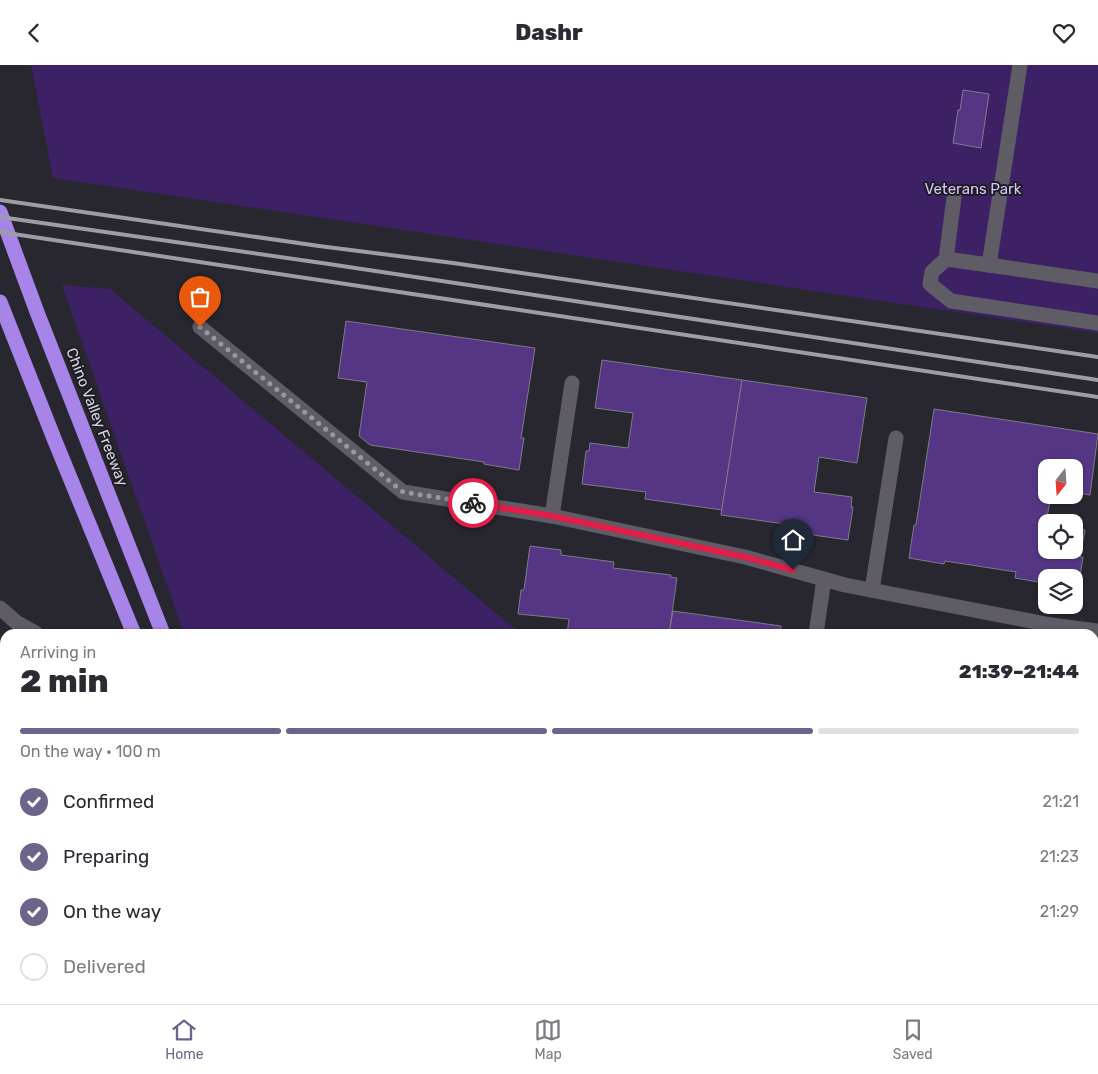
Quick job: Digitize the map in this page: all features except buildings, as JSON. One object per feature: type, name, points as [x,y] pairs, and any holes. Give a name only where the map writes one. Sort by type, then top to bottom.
[{"type":"highway","name":"Chino Valley Freeway","points":[[0,213],[161,629]]},
{"type":"highway","points":[[0,302],[132,629]]},
{"type":"street","points":[[989,265],[1020,65]]},
{"type":"street","points":[[954,198],[946,259],[932,272],[930,284],[951,301],[1098,323]]},
{"type":"street","points":[[946,259],[1098,281]]},
{"type":"street","points":[[200,327],[403,492],[552,516],[745,557],[824,579],[1051,629]]},
{"type":"street","points":[[552,516],[572,383]]},
{"type":"street","points":[[872,590],[896,437]]},
{"type":"street","points":[[817,629],[824,579]]},
{"type":"street","points":[[0,608],[16,623],[27,629]]},
{"type":"green space","name":"Veterans Park","points":[[31,65],[1098,65],[1098,333],[53,178]]},
{"type":"green space","points":[[62,285],[110,289],[515,629],[182,629]]},
{"type":"railway","points":[[0,200],[319,246],[453,263],[1098,357]]},
{"type":"railway","points":[[0,217],[322,263],[1098,380]]},
{"type":"railway","points":[[0,232],[1098,397]]},
{"type":"way so far","points":[[200,327],[403,492],[473,503]]},
{"type":"route","points":[[473,503],[552,516],[745,557],[793,570]]}]
